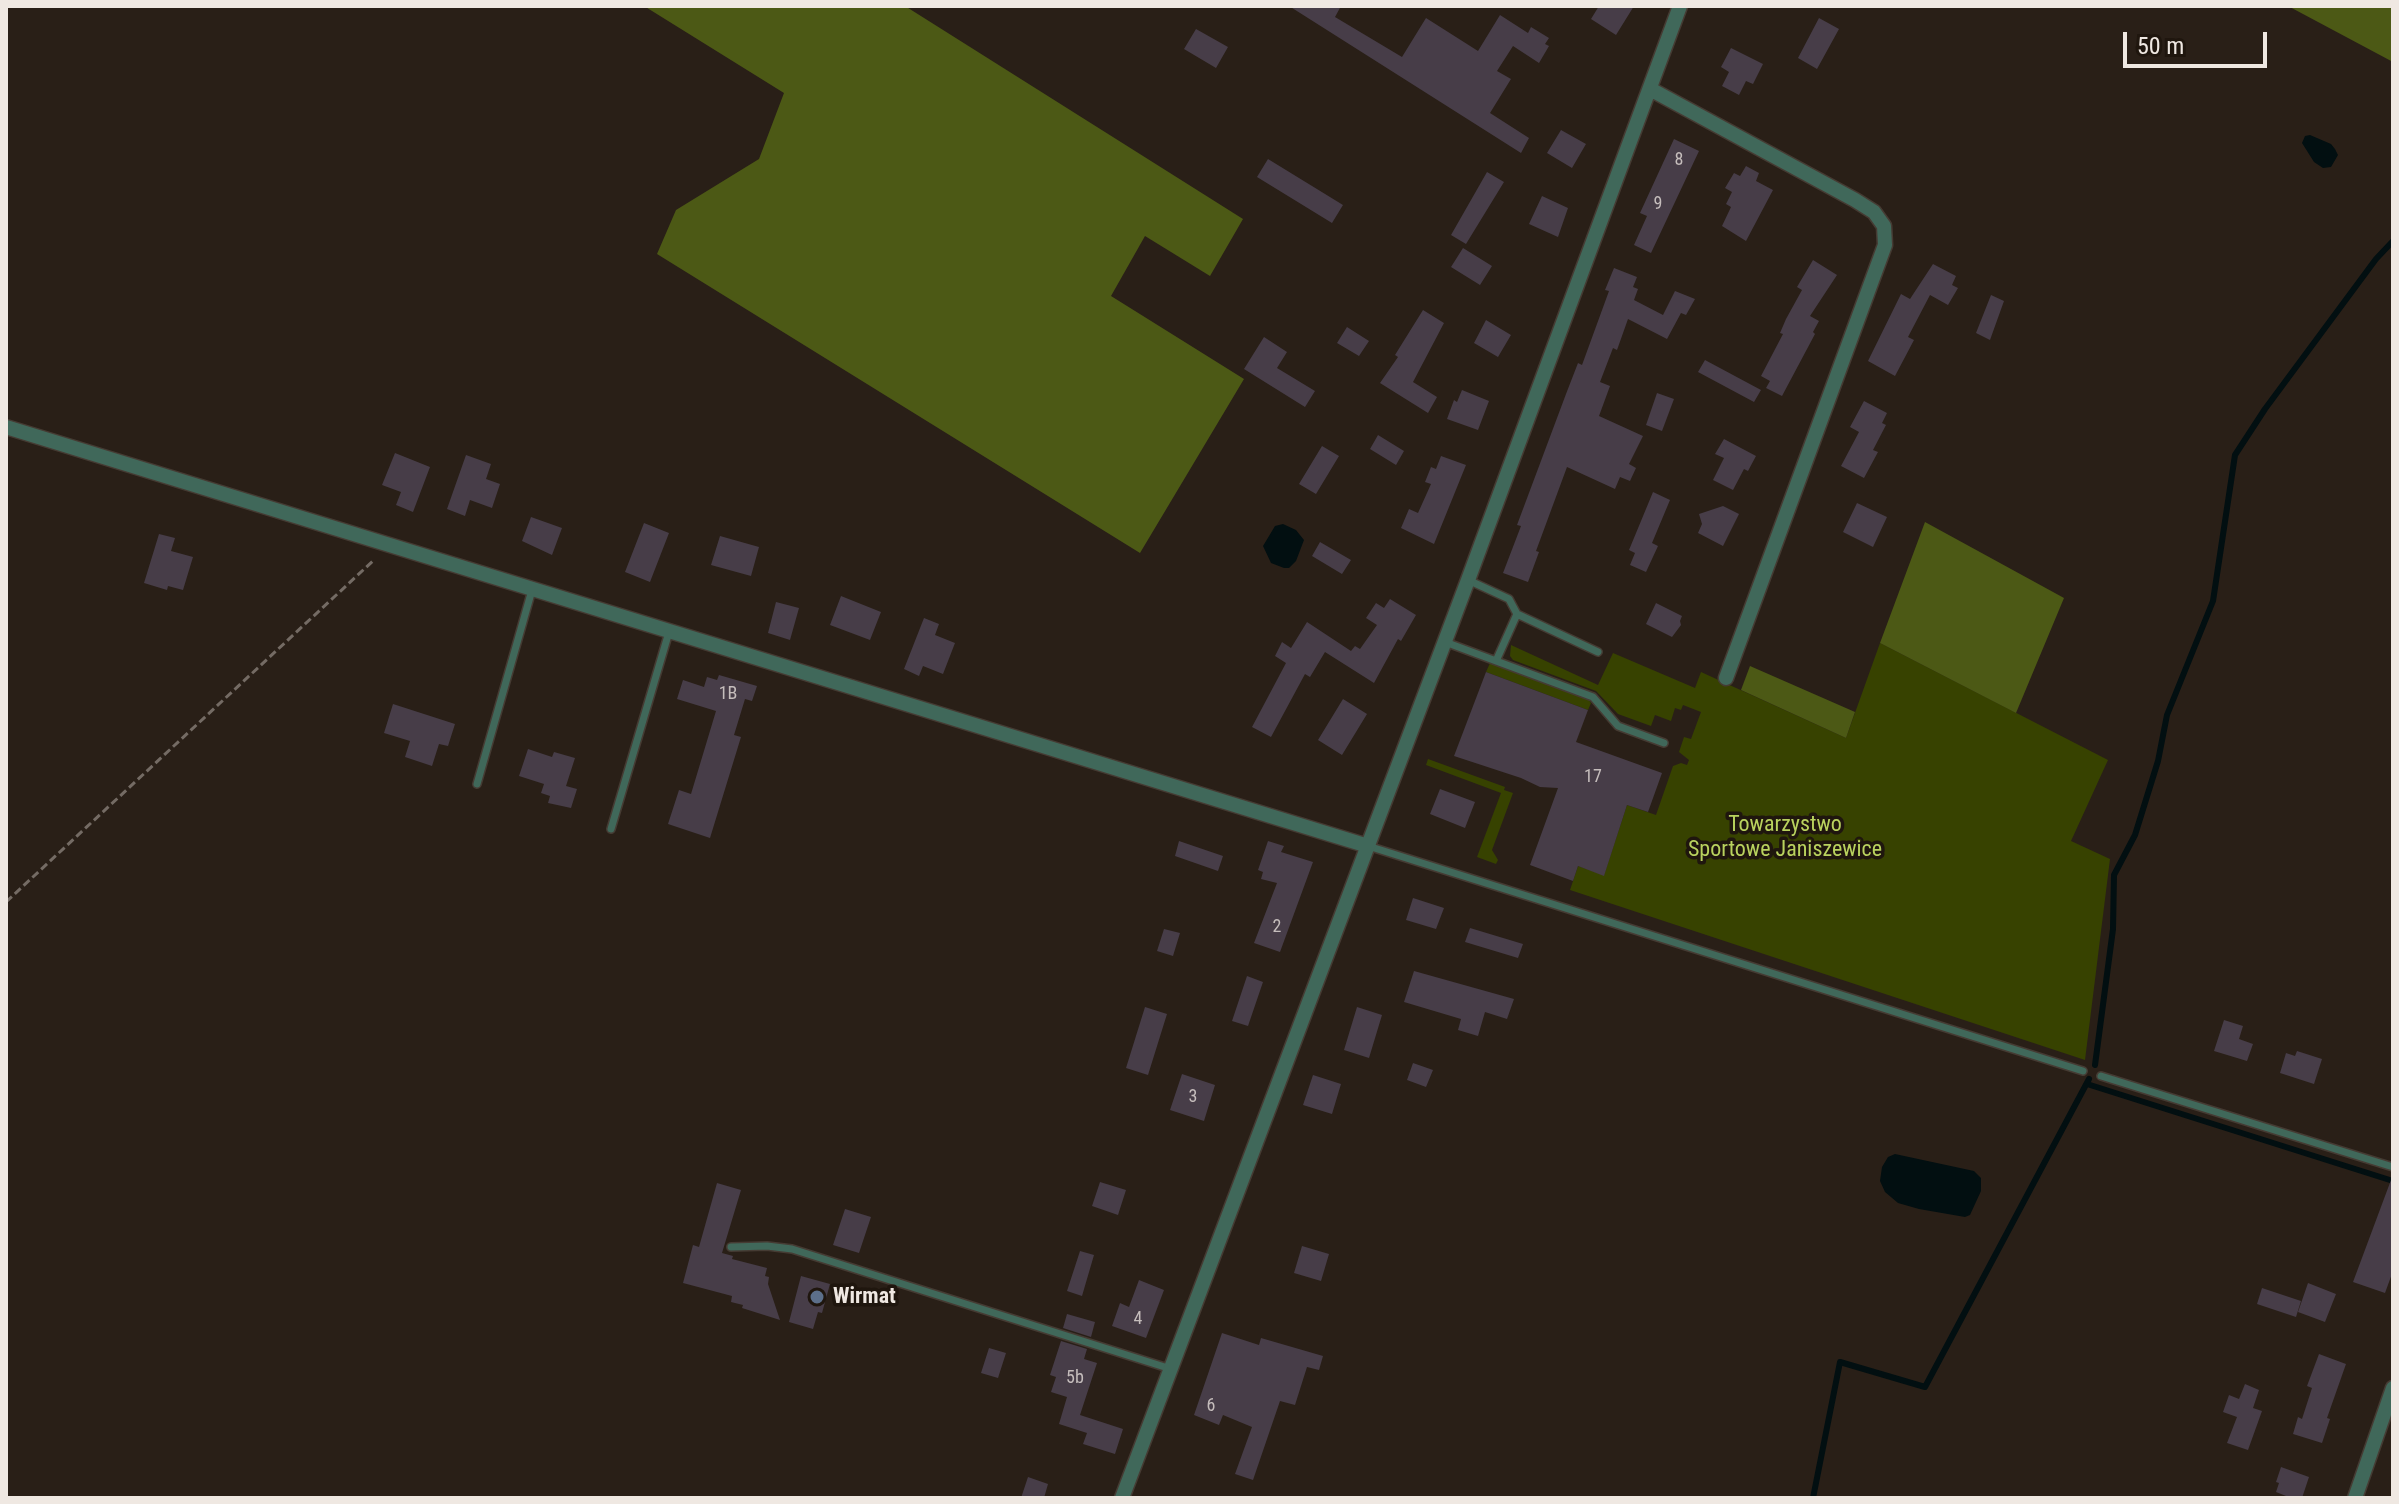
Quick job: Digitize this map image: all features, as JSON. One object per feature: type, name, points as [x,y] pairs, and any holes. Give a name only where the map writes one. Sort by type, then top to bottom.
[{"type":"street","points":[[1122,1498],[1445,642],[1680,6]]},
{"type":"street","points":[[1650,89],[1855,200],[1874,212],[1884,226],[1885,245],[1726,678]]},
{"type":"street","points":[[6,427],[1368,846]]},
{"type":"street","points":[[2355,1498],[2393,1388]]},
{"type":"lane","points":[[1468,580],[1509,599],[1517,614],[1598,652]]},
{"type":"lane","points":[[477,784],[533,589]]},
{"type":"lane","points":[[1496,661],[1517,614]]},
{"type":"lane","points":[[611,829],[669,632]]},
{"type":"lane","points":[[1445,642],[1593,697],[1618,726],[1664,743]]},
{"type":"lane","points":[[1368,846],[2083,1071]]},
{"type":"lane","points":[[2101,1076],[2393,1167]]},
{"type":"lane","points":[[731,1247],[792,1249],[1171,1369]]},
{"type":"path","points":[[6,902],[389,545]]},
{"type":"green space","points":[[644,6],[905,6],[1243,219],[1210,276],[1145,236],[1111,296],[1244,379],[1140,553],[657,254],[676,210],[759,159],[784,93]]},
{"type":"green space","points":[[2288,6],[2393,6],[2393,62]]},
{"type":"green space","points":[[1925,522],[2064,598],[2016,713],[1880,643]]},
{"type":"green space","name":"Towarzystwo Sportowe Janiszewice","points":[[1880,643],[2108,760],[2071,841],[2110,859],[2085,1060],[1570,890],[1578,866],[1604,875],[1627,805],[1656,815],[1673,766],[1681,763],[1687,765],[1689,760],[1679,752],[1684,737],[1691,739],[1701,712],[1683,705],[1681,710],[1675,708],[1671,721],[1655,715],[1651,726],[1618,714],[1596,691],[1513,660],[1510,656],[1511,645],[1598,685],[1613,653],[1695,688],[1701,672],[1846,738]]},
{"type":"green space","points":[[1490,663],[1588,699],[1591,703],[1588,710],[1486,672]]},
{"type":"green space","points":[[1750,666],[1855,712],[1846,738],[1741,690]]},
{"type":"green space","points":[[1428,759],[1505,787],[1504,790],[1513,793],[1492,850],[1498,860],[1496,864],[1477,857],[1501,793],[1426,765]]},
{"type":"shaded area","points":[[2310,135],[2331,144],[2335,149],[2338,155],[2331,167],[2323,168],[2314,162],[2302,143],[2305,136]]},
{"type":"shaded area","points":[[1283,524],[1296,530],[1304,540],[1296,561],[1289,568],[1271,563],[1263,546],[1275,526]]},
{"type":"shaded area","points":[[1895,1154],[1974,1171],[1981,1178],[1981,1191],[1970,1215],[1965,1217],[1898,1203],[1885,1192],[1880,1181],[1882,1167],[1888,1157]]},
{"type":"building","points":[[1289,6],[1341,6],[1335,17],[1402,57],[1426,18],[1478,51],[1500,15],[1528,33],[1531,27],[1549,38],[1545,44],[1549,46],[1539,63],[1513,46],[1497,71],[1511,79],[1490,113],[1529,138],[1521,153]]},
{"type":"building","points":[[1599,6],[1634,6],[1616,35],[1591,19]]},
{"type":"building","points":[[1819,18],[1839,29],[1817,69],[1798,58]]},
{"type":"building","points":[[1196,29],[1228,47],[1216,68],[1184,49]]},
{"type":"building","points":[[1731,48],[1763,64],[1753,84],[1746,81],[1739,95],[1722,86],[1729,72],[1721,67]]},
{"type":"building","points":[[1561,130],[1586,144],[1572,168],[1547,153]]},
{"type":"building","points":[[1674,139],[1699,151],[1651,253],[1634,245],[1647,216],[1640,213]]},
{"type":"building","points":[[1268,159],[1343,205],[1332,223],[1257,177]]},
{"type":"building","points":[[1746,166],[1759,173],[1756,181],[1773,190],[1746,241],[1722,226],[1731,207],[1726,204],[1732,192],[1725,188],[1734,173],[1740,176]]},
{"type":"building","points":[[1487,172],[1504,182],[1466,244],[1451,235]]},
{"type":"building","points":[[1542,196],[1568,208],[1558,237],[1529,224]]},
{"type":"building","points":[[1463,248],[1492,266],[1480,285],[1451,267]]},
{"type":"building","points":[[1813,260],[1837,275],[1810,316],[1819,321],[1813,332],[1815,334],[1782,396],[1766,388],[1770,381],[1761,376],[1802,290],[1797,287]]},
{"type":"building","points":[[1933,264],[1956,276],[1952,285],[1958,288],[1948,305],[1930,295],[1908,337],[1914,340],[1895,376],[1868,361],[1901,294],[1910,299]]},
{"type":"building","points":[[1614,268],[1637,277],[1633,287],[1638,289],[1634,300],[1663,315],[1675,291],[1695,299],[1686,315],[1681,313],[1667,339],[1628,319],[1617,350],[1613,348],[1600,382],[1610,386],[1599,416],[1643,436],[1629,464],[1636,468],[1630,481],[1620,477],[1615,489],[1567,467],[1528,582],[1503,573],[1521,526],[1517,525],[1578,363],[1582,365],[1609,291],[1605,290]]},
{"type":"building","points":[[1991,295],[2004,301],[1990,340],[1976,333]]},
{"type":"building","points":[[1423,310],[1444,323],[1413,382],[1437,397],[1428,413],[1380,383]]},
{"type":"building","points":[[1486,320],[1511,335],[1498,357],[1474,343]]},
{"type":"building","points":[[1347,327],[1369,341],[1359,356],[1337,343]]},
{"type":"building","points":[[1264,337],[1287,352],[1277,368],[1315,391],[1305,407],[1244,369]]},
{"type":"building","points":[[1705,360],[1761,390],[1754,402],[1698,372]]},
{"type":"building","points":[[1462,390],[1489,401],[1478,430],[1447,419],[1454,400],[1457,402]]},
{"type":"building","points":[[1657,393],[1674,399],[1662,431],[1646,425]]},
{"type":"building","points":[[1864,401],[1887,413],[1882,423],[1886,425],[1873,450],[1878,452],[1864,478],[1841,466],[1859,432],[1850,427]]},
{"type":"building","points":[[1378,435],[1404,451],[1396,465],[1370,449]]},
{"type":"building","points":[[1724,439],[1756,456],[1748,471],[1744,469],[1733,490],[1713,480],[1724,458],[1715,454]]},
{"type":"building","points":[[1322,446],[1339,456],[1316,494],[1299,484]]},
{"type":"building","points":[[395,453],[430,467],[413,512],[396,505],[401,492],[382,485]]},
{"type":"building","points":[[466,455],[491,464],[486,479],[500,484],[492,508],[470,500],[465,516],[447,509]]},
{"type":"building","points":[[1441,456],[1466,465],[1434,544],[1401,528],[1409,509],[1418,513],[1431,484],[1425,482],[1431,467],[1436,469]]},
{"type":"building","points":[[1653,492],[1670,500],[1652,543],[1658,546],[1646,572],[1630,565],[1635,553],[1629,550]]},
{"type":"building","points":[[1857,503],[1887,517],[1873,547],[1843,532]]},
{"type":"building","points":[[1723,506],[1739,514],[1723,546],[1698,533],[1702,524],[1699,514]]},
{"type":"building","points":[[531,517],[562,528],[552,555],[522,541]]},
{"type":"building","points":[[644,523],[669,533],[650,582],[625,572]]},
{"type":"building","points":[[159,534],[175,538],[171,551],[193,557],[183,590],[168,586],[167,590],[144,583]]},
{"type":"building","points":[[720,536],[759,547],[751,576],[711,565]]},
{"type":"building","points":[[1320,542],[1351,560],[1342,574],[1312,556]]},
{"type":"building","points":[[841,596],[881,612],[870,640],[830,625]]},
{"type":"building","points":[[1390,599],[1416,615],[1401,641],[1398,639],[1374,683],[1325,652],[1310,677],[1305,674],[1271,737],[1252,727],[1286,663],[1275,656],[1282,642],[1291,648],[1307,622],[1351,651],[1355,646],[1360,649],[1377,625],[1366,618],[1376,603],[1384,608]]},
{"type":"building","points":[[776,602],[799,608],[790,640],[768,633]]},
{"type":"building","points":[[1656,603],[1682,616],[1681,625],[1672,637],[1646,624]]},
{"type":"building","points":[[924,618],[939,624],[935,635],[955,643],[943,674],[923,666],[919,676],[904,669]]},
{"type":"building","points":[[1486,672],[1588,710],[1576,742],[1662,773],[1648,812],[1627,805],[1604,876],[1578,866],[1573,881],[1530,865],[1558,788],[1540,787],[1454,756]]},
{"type":"building","points":[[719,675],[757,686],[752,701],[745,699],[734,735],[741,737],[710,838],[668,824],[679,790],[691,794],[716,711],[677,699],[683,680],[704,687],[707,677],[717,680]]},
{"type":"building","points":[[1343,699],[1367,714],[1342,755],[1318,740]]},
{"type":"building","points":[[393,704],[455,724],[448,746],[439,744],[432,766],[405,757],[410,741],[384,733]]},
{"type":"building","points":[[528,749],[552,757],[554,752],[575,758],[566,786],[577,789],[571,808],[548,803],[550,796],[541,793],[544,784],[519,776]]},
{"type":"building","points":[[1440,789],[1475,802],[1465,828],[1430,814]]},
{"type":"building","points":[[1179,841],[1223,856],[1218,871],[1175,856]]},
{"type":"building","points":[[1268,841],[1284,846],[1281,852],[1313,862],[1280,952],[1254,943],[1277,883],[1261,879],[1263,872],[1258,870]]},
{"type":"building","points":[[1413,898],[1444,908],[1436,929],[1406,920]]},
{"type":"building","points":[[1470,928],[1523,944],[1518,958],[1465,942]]},
{"type":"building","points":[[1164,929],[1180,933],[1173,956],[1157,951]]},
{"type":"building","points":[[1414,971],[1514,999],[1507,1019],[1485,1012],[1478,1036],[1458,1030],[1461,1019],[1404,1002]]},
{"type":"building","points":[[1247,976],[1263,982],[1248,1026],[1232,1021]]},
{"type":"building","points":[[1145,1007],[1167,1014],[1148,1075],[1126,1068]]},
{"type":"building","points":[[1357,1007],[1382,1015],[1369,1058],[1344,1050]]},
{"type":"building","points":[[2224,1020],[2243,1026],[2239,1039],[2253,1044],[2247,1061],[2214,1051]]},
{"type":"building","points":[[2297,1051],[2322,1059],[2314,1084],[2280,1073],[2286,1053],[2295,1056]]},
{"type":"building","points":[[1413,1063],[1433,1070],[1426,1087],[1407,1080]]},
{"type":"building","points":[[1182,1074],[1215,1085],[1204,1121],[1170,1110]]},
{"type":"building","points":[[1313,1075],[1341,1084],[1332,1114],[1303,1105]]},
{"type":"building","points":[[2391,1180],[2393,1271],[2385,1293],[2353,1282]]},
{"type":"building","points":[[1100,1182],[1126,1190],[1118,1215],[1092,1206]]},
{"type":"building","points":[[717,1183],[741,1190],[722,1253],[733,1256],[732,1259],[767,1268],[765,1276],[769,1277],[768,1284],[780,1320],[742,1308],[743,1305],[731,1302],[732,1296],[683,1283],[693,1245],[699,1247]]},
{"type":"building","points":[[845,1209],[871,1217],[859,1253],[833,1245]]},
{"type":"building","points":[[1302,1246],[1329,1254],[1321,1281],[1294,1273]]},
{"type":"building","points":[[1080,1251],[1094,1255],[1082,1296],[1067,1291]]},
{"type":"building","points":[[801,1276],[830,1284],[822,1313],[818,1312],[813,1329],[789,1322]]},
{"type":"building","points":[[1139,1280],[1164,1290],[1146,1338],[1112,1326],[1120,1303],[1129,1307]]},
{"type":"building","points":[[2308,1283],[2336,1294],[2325,1322],[2298,1312]]},
{"type":"building","points":[[2262,1288],[2301,1301],[2296,1317],[2257,1304]]},
{"type":"building","points":[[1067,1314],[1095,1322],[1091,1337],[1063,1328]]},
{"type":"building","points":[[1222,1333],[1259,1345],[1261,1338],[1323,1356],[1319,1370],[1307,1367],[1295,1405],[1280,1401],[1253,1480],[1235,1474],[1252,1427],[1223,1415],[1219,1425],[1194,1415]]},
{"type":"building","points":[[1061,1341],[1087,1349],[1084,1359],[1097,1363],[1080,1415],[1123,1429],[1115,1454],[1083,1444],[1087,1433],[1059,1424],[1067,1397],[1051,1392],[1056,1377],[1050,1375]]},
{"type":"building","points":[[989,1348],[1006,1353],[998,1378],[981,1373]]},
{"type":"building","points":[[2319,1354],[2346,1364],[2327,1418],[2330,1419],[2322,1443],[2293,1434],[2298,1417],[2302,1419],[2312,1388],[2307,1386]]},
{"type":"building","points":[[2245,1384],[2259,1390],[2253,1408],[2262,1411],[2248,1450],[2227,1443],[2237,1417],[2223,1412],[2229,1395],[2239,1399]]},
{"type":"building","points":[[2281,1467],[2309,1477],[2302,1498],[2291,1498],[2276,1492]]},
{"type":"building","points":[[1028,1477],[1048,1484],[1044,1498],[1021,1498]]},
{"type":"waterway","points":[[2095,1065],[2113,929],[2114,875],[2135,835],[2158,761],[2167,715],[2213,601],[2235,455],[2265,409],[2376,259],[2393,241]]},
{"type":"waterway","points":[[1813,1498],[1840,1362],[1925,1387],[2089,1079]]},
{"type":"waterway","points":[[2087,1084],[2393,1181]]},
{"type":"place","name":"Wirmat","points":[[817,1297]]}]
